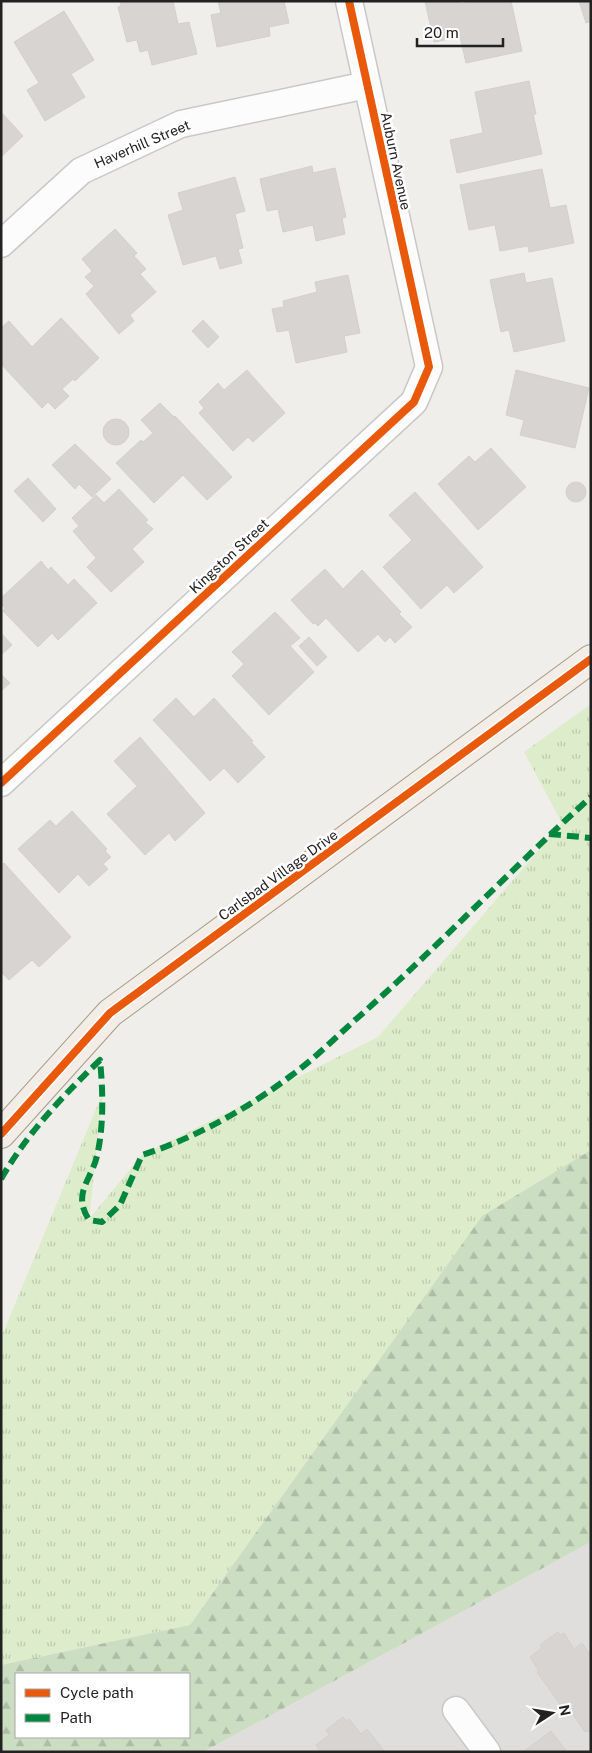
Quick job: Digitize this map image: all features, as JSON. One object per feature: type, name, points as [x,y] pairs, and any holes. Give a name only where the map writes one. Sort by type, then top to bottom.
[{"type":"main road","name":"Carlsbad Village Drive","points":[[1,1134],[110,1013],[591,659]]},
{"type":"street","name":"Auburn Avenue","points":[[349,1],[418,326]]},
{"type":"street","name":"Haverhill Street","points":[[1,244],[80,171],[181,124],[367,85]]},
{"type":"street","name":"Kingston Street","points":[[1,784],[414,402],[429,367],[418,326]]},
{"type":"street","points":[[456,1710],[486,1752]]},
{"type":"shaded area","points":[[591,1542],[591,1752],[203,1752]]},
{"type":"green space","points":[[591,704],[591,1150],[482,1216],[190,1625],[1,1665],[1,1338],[103,1092],[89,1219],[142,1155],[378,1037],[562,823],[524,752]]},
{"type":"green space","points":[[591,1150],[591,1542],[203,1752],[1,1752],[1,1665],[190,1625],[482,1216]]},
{"type":"building","points":[[120,1],[173,1],[178,24],[189,22],[197,54],[152,65],[148,50],[140,52],[137,40],[127,42],[118,7],[121,6]]},
{"type":"building","points":[[218,1],[284,1],[289,23],[269,27],[270,36],[217,47],[211,15],[221,13]]},
{"type":"building","points":[[425,1],[459,1],[460,4],[473,1],[511,1],[522,51],[466,63],[460,37],[434,42]]},
{"type":"building","points":[[579,1],[591,1],[591,21],[586,23]]},
{"type":"building","points":[[64,11],[94,60],[71,74],[85,97],[45,121],[27,90],[39,83],[14,42]]},
{"type":"building","points":[[529,81],[536,114],[533,114],[542,154],[457,173],[450,140],[483,133],[475,92]]},
{"type":"building","points":[[1,112],[23,136],[1,157]]},
{"type":"building","points":[[312,166],[313,173],[335,168],[346,217],[342,218],[345,234],[316,241],[313,225],[283,232],[278,209],[267,211],[260,179]]},
{"type":"building","points":[[542,169],[550,208],[566,205],[574,243],[529,252],[528,246],[500,251],[495,225],[469,230],[460,185]]},
{"type":"building","points":[[235,177],[245,211],[235,214],[243,248],[238,249],[242,263],[220,269],[216,256],[183,265],[168,215],[183,210],[178,193]]},
{"type":"building","points":[[115,229],[137,253],[134,256],[146,269],[140,274],[156,292],[130,315],[134,321],[119,334],[86,294],[94,286],[85,277],[92,271],[82,259]]},
{"type":"building","points":[[524,273],[526,283],[552,278],[565,341],[514,352],[509,330],[501,332],[490,280]]},
{"type":"building","points":[[348,275],[360,333],[344,336],[347,352],[296,363],[289,330],[277,332],[272,309],[284,307],[283,301],[317,292],[315,282]]},
{"type":"building","points":[[61,318],[99,358],[75,381],[73,379],[62,389],[69,396],[55,409],[48,402],[42,408],[1,364],[1,328],[9,321],[32,347]]},
{"type":"building","points":[[203,320],[219,337],[208,348],[192,331]]},
{"type":"building","points":[[247,370],[285,413],[253,442],[248,437],[233,451],[199,413],[204,408],[199,402],[218,383],[224,390]]},
{"type":"building","points":[[516,370],[589,388],[575,448],[520,435],[524,420],[506,415]]},
{"type":"building","points":[[160,403],[175,416],[232,477],[207,500],[183,475],[154,503],[116,463],[141,440],[143,442],[153,433],[141,420]]},
{"type":"building","points":[[116,419],[125,423],[129,432],[125,441],[116,445],[107,441],[103,432],[107,423]]},
{"type":"building","points":[[75,444],[111,479],[92,497],[79,484],[75,489],[52,465]]},
{"type":"building","points":[[491,448],[526,487],[478,530],[438,484],[469,456],[475,462]]},
{"type":"building","points":[[28,478],[56,509],[43,522],[14,491]]},
{"type":"building","points":[[572,482],[580,482],[586,488],[586,496],[580,502],[572,502],[566,496],[566,488]]},
{"type":"building","points":[[119,489],[148,520],[145,522],[153,529],[132,549],[144,562],[111,592],[87,567],[96,558],[73,531],[79,526],[72,518],[96,495],[104,503]]},
{"type":"building","points":[[415,492],[483,567],[454,593],[447,585],[421,609],[383,567],[412,540],[389,515]]},
{"type":"building","points":[[41,561],[48,570],[51,567],[68,585],[74,579],[97,603],[58,640],[52,633],[38,647],[3,611],[5,608],[1,604],[1,598]]},
{"type":"building","points":[[325,569],[343,589],[362,570],[401,612],[399,614],[412,627],[395,643],[390,637],[385,642],[378,634],[358,652],[326,618],[318,626],[315,623],[313,624],[291,600]]},
{"type":"building","points":[[275,612],[300,638],[290,646],[314,672],[269,715],[232,676],[244,664],[232,652]]},
{"type":"building","points":[[1,633],[12,645],[1,655]]},
{"type":"building","points":[[309,637],[327,657],[317,666],[299,646]]},
{"type":"building","points":[[1,674],[10,683],[1,691]]},
{"type":"building","points":[[176,698],[194,717],[214,698],[265,757],[238,783],[224,768],[210,781],[153,720]]},
{"type":"building","points":[[140,737],[205,813],[175,841],[169,833],[145,855],[107,814],[137,786],[114,761]]},
{"type":"building","points":[[72,811],[107,849],[105,851],[111,857],[103,864],[108,869],[89,886],[78,874],[59,893],[18,849],[50,820],[56,826]]},
{"type":"building","points":[[4,863],[71,937],[39,967],[32,960],[9,980],[1,972],[1,865]]},
{"type":"building","points":[[558,1632],[560,1635],[564,1633],[574,1649],[582,1643],[591,1656],[591,1734],[588,1731],[585,1732],[564,1702],[560,1704],[537,1672],[539,1671],[530,1657],[542,1648],[540,1645]]},
{"type":"building","points":[[343,1717],[346,1721],[349,1719],[361,1734],[367,1729],[385,1752],[321,1752],[316,1745],[329,1735],[326,1730]]},
{"type":"building","points":[[551,1731],[567,1752],[523,1752]]},
{"type":"marked path","points":[[1,1179],[34,1130],[100,1060],[101,1132],[97,1156],[84,1187],[82,1202],[89,1220],[102,1222],[120,1205],[142,1155],[201,1131],[239,1111],[300,1069],[414,966],[591,797]]},
{"type":"marked path","points":[[549,834],[591,838]]},
{"type":"cycle path","points":[[1,783],[414,402],[429,367],[349,1]]},
{"type":"cycle path","points":[[1,1134],[110,1013],[591,659]]}]
